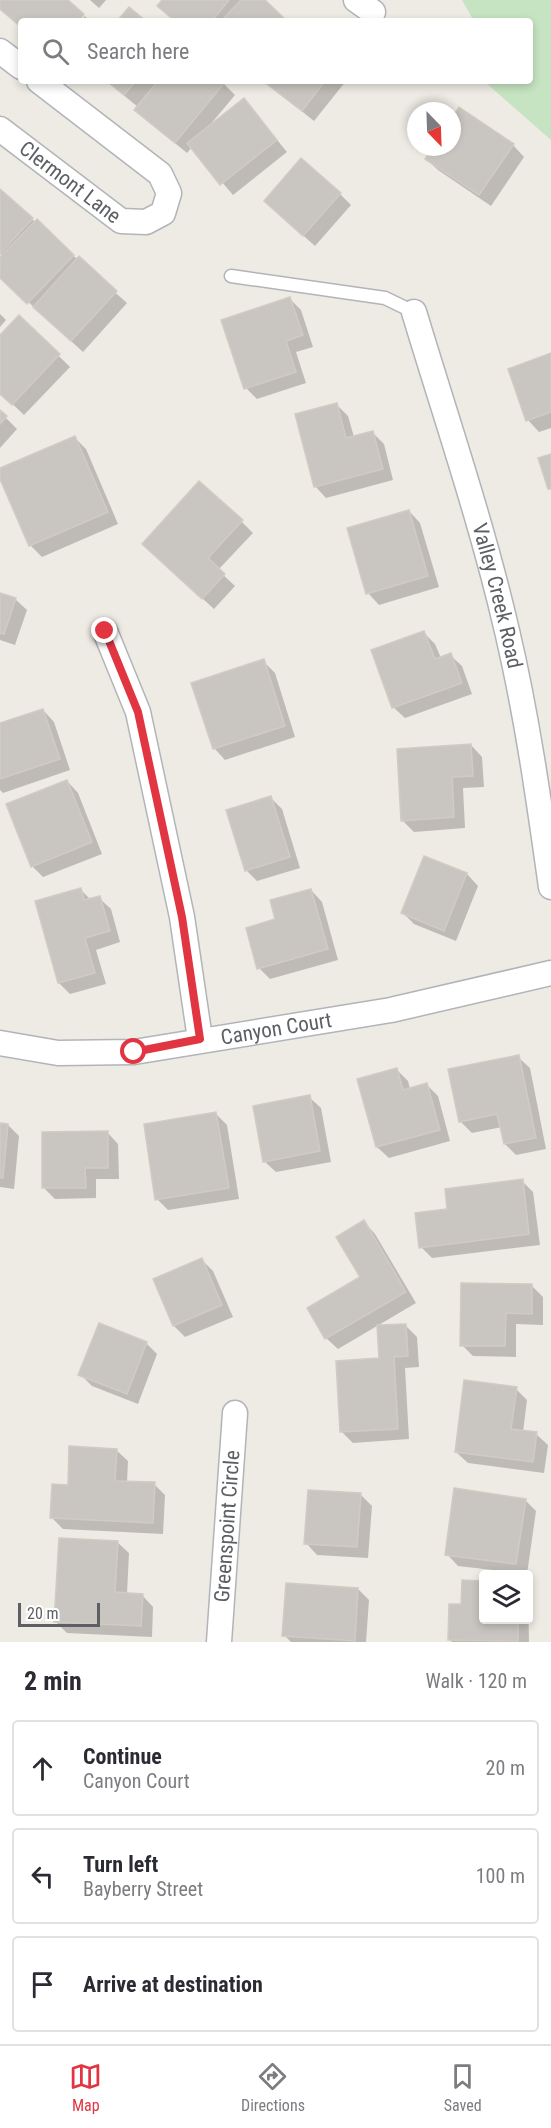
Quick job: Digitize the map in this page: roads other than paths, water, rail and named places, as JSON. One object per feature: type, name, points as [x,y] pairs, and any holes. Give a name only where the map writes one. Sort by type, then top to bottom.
[{"type":"street","points":[[0,51],[18,65]]},
{"type":"street","name":"Clermont Lane","points":[[0,129],[121,221],[146,222],[163,213],[169,193],[160,174],[43,84]]},
{"type":"street","name":"Valley Creek Road","points":[[414,312],[469,492],[507,630],[534,763],[551,887]]},
{"type":"street","points":[[105,631],[138,712],[182,917],[200,1039]]},
{"type":"street","name":"Canyon Court","points":[[0,1043],[58,1053],[134,1052],[200,1039],[391,1010],[551,973]]},
{"type":"street","name":"Greenspoint Circle","points":[[219,1642],[235,1413]]},
{"type":"lane","points":[[231,276],[385,298],[414,312]]}]
